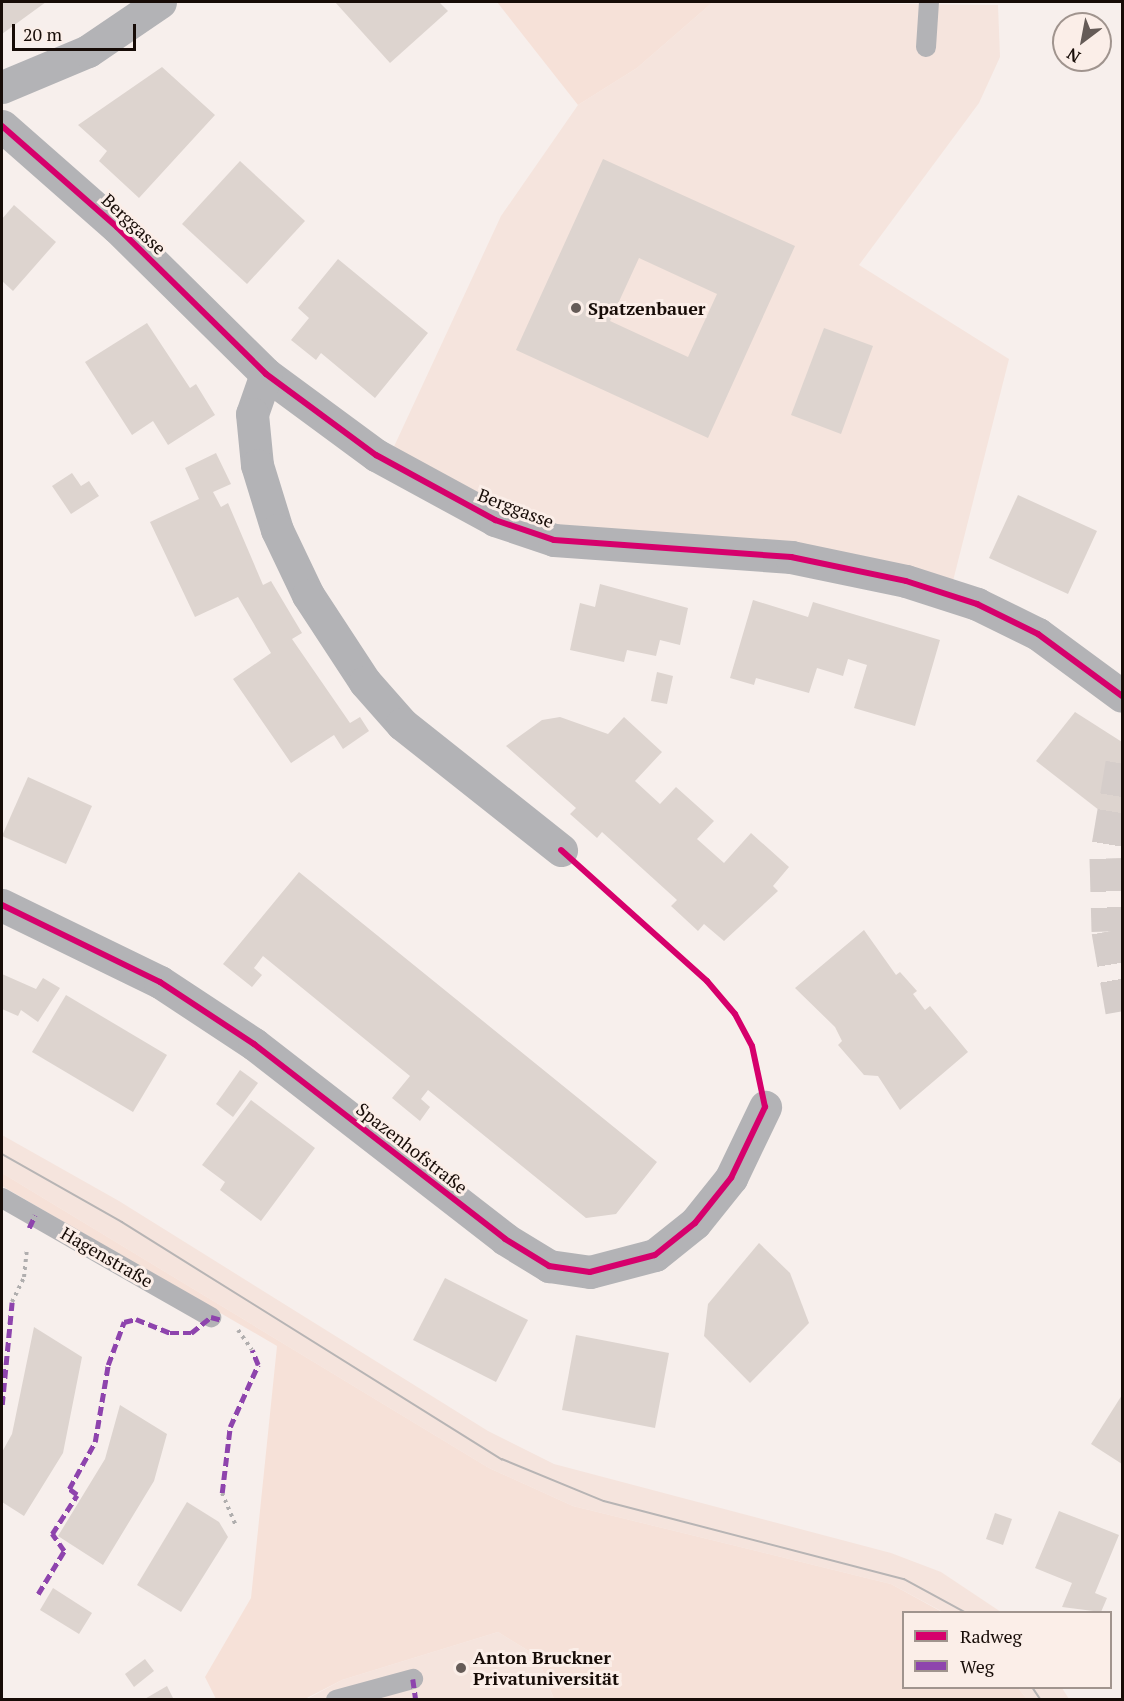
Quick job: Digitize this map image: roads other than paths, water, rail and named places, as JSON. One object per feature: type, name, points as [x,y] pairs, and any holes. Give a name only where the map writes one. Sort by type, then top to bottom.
[{"type":"street","points":[[2,87],[88,51],[160,2]]},
{"type":"street","name":"Berggasse","points":[[2,126],[117,227],[266,374],[376,455],[495,520],[554,540],[791,557],[906,581],[977,604],[1038,634],[1122,696]]},
{"type":"street","points":[[266,374],[252,414],[257,465],[277,530],[308,595],[365,682],[402,724],[561,850]]},
{"type":"street","name":"Spazenhofstraße","points":[[2,905],[160,982],[254,1044],[505,1239],[549,1266],[590,1272],[655,1256],[695,1223],[730,1178],[765,1107]]},
{"type":"lane","points":[[926,47],[929,2]]},
{"type":"lane","name":"Hagenstraße","points":[[2,1198],[211,1317]]},
{"type":"lane","points":[[336,1700],[413,1678]]},
{"type":"tunnel","points":[[1122,763],[1106,858],[1108,931],[1122,1011]]},
{"type":"tram line","points":[[2,1154],[122,1222],[502,1459],[604,1501],[904,1579],[963,1611]]},
{"type":"tram line","points":[[1034,1689],[1041,1700]]},
{"type":"place","name":"Spatzenbauer","points":[[576,308]]},
{"type":"place","name":"Anton Bruckner Privatuniversität","points":[[461,1668]]}]
